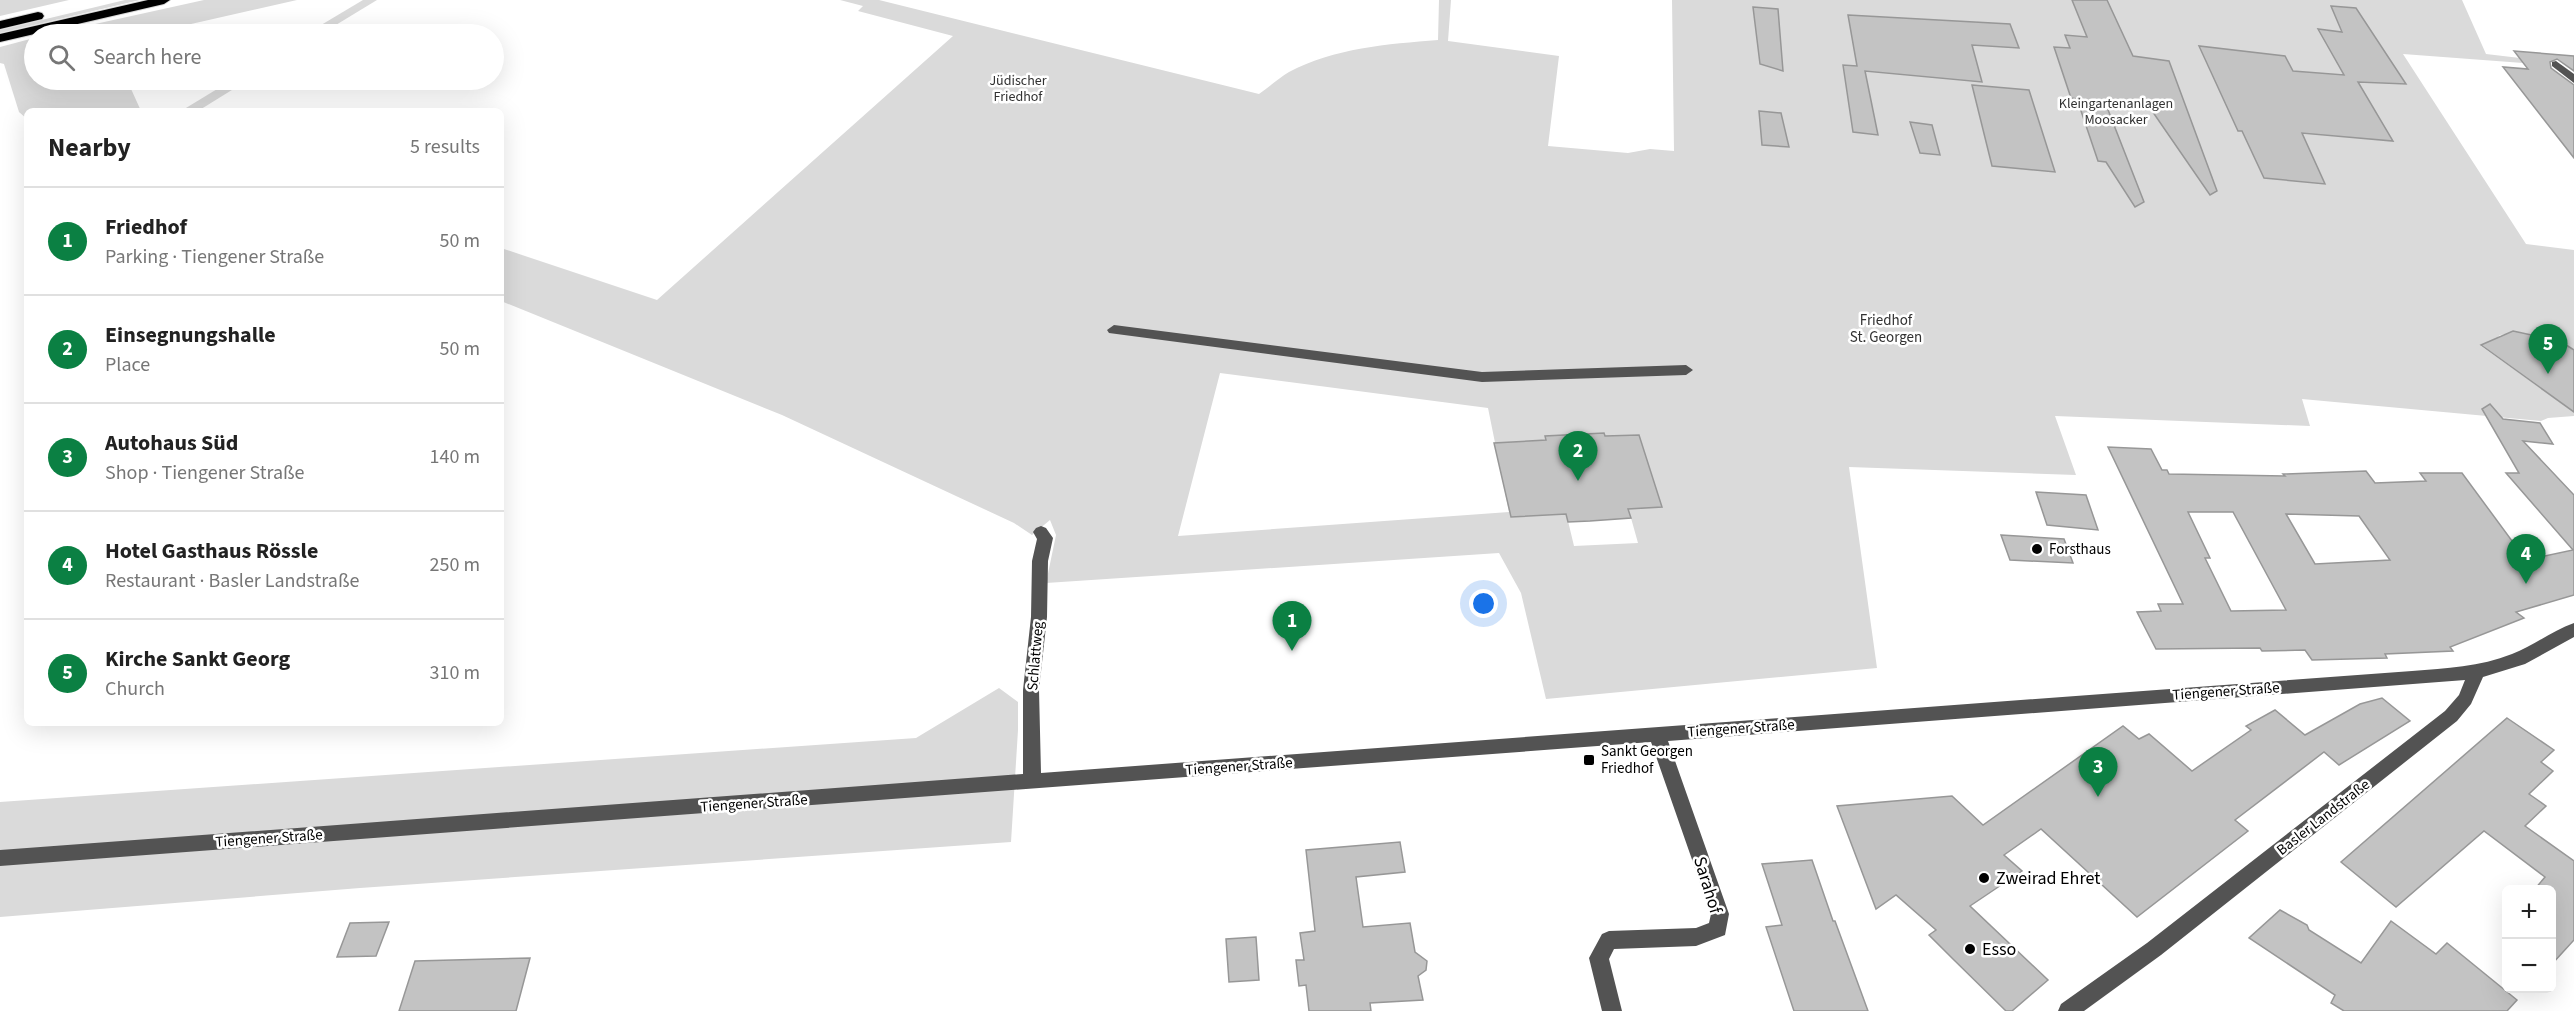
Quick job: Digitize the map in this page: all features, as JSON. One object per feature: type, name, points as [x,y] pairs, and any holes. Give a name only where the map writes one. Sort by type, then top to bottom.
[{"type":"highway","points":[[0,25],[106,0]]},
{"type":"highway","points":[[60,24],[164,0]]},
{"type":"highway","points":[[0,38],[24,32]]},
{"type":"street","points":[[2556,64],[2574,80]]},
{"type":"street","points":[[1114,330],[1482,377],[1686,369]]},
{"type":"street","name":"Schlattweg","points":[[1032,782],[1031,690],[1039,617],[1040,561],[1045,538],[1041,532]]},
{"type":"street","points":[[2477,672],[2519,659],[2574,630]]},
{"type":"street","name":"Tiengener Straße","points":[[0,858],[2477,672]]},
{"type":"street","name":"Basler Landstraße","points":[[2068,1011],[2154,949],[2451,716],[2464,699],[2477,672]]},
{"type":"street","name":"Sarahof","points":[[1612,1011],[1599,958],[1609,940],[1696,936],[1718,929],[1720,914],[1657,734]]},
{"type":"green space","points":[[0,0],[69,0],[0,16]]},
{"type":"green space","points":[[125,0],[140,0],[38,24],[25,24]]},
{"type":"green space","points":[[204,0],[297,0],[191,24],[95,24]]},
{"type":"green space","points":[[363,0],[377,0],[337,24],[323,24]]},
{"type":"green space","points":[[840,0],[879,0],[1259,94],[1289,72],[1324,57],[1362,48],[1438,40],[1439,0],[1451,0],[1448,41],[1559,56],[1548,146],[1628,153],[1650,149],[1674,151],[1672,0],[2462,0],[2486,54],[2520,58],[2523,63],[2403,54],[2526,244],[2574,250],[2574,352],[2546,332],[2536,336],[2516,333],[2500,335],[2498,337],[2501,339],[2481,346],[2574,412],[2574,416],[2548,418],[2541,421],[2302,399],[2310,426],[2055,416],[2076,475],[1849,467],[1877,668],[1546,699],[1521,593],[1499,553],[1046,583],[1056,535],[1050,520],[1032,535],[1014,523],[782,415],[504,302],[504,249],[657,300],[953,36],[858,11],[863,6]],"holes":[[[1220,373],[1488,408],[1509,512],[1178,536]],[[1631,518],[1638,543],[1574,546],[1568,521]]]},
{"type":"green space","points":[[24,24],[24,27],[0,33],[0,30]]},
{"type":"green space","points":[[24,41],[24,90],[132,90],[140,108],[24,108],[24,116],[19,112],[4,64],[0,63],[0,47]]},
{"type":"green space","points":[[216,90],[232,90],[203,108],[186,108]]},
{"type":"green space","points":[[999,688],[1018,702],[1011,842],[360,888],[0,917],[0,802],[916,738]]},
{"type":"building","points":[[2072,0],[2107,0],[2133,56],[2169,61],[2217,191],[2210,195],[2148,105],[2105,102],[2144,202],[2135,207],[2106,162],[2098,161],[2077,99],[2071,98],[2054,47],[2070,48],[2065,35],[2087,37]]},
{"type":"building","points":[[2331,6],[2356,8],[2406,84],[2358,82],[2393,141],[2302,133],[2325,184],[2264,178],[2242,131],[2238,131],[2199,46],[2285,56],[2293,71],[2344,75],[2318,29],[2342,32]]},
{"type":"building","points":[[1753,7],[1778,9],[1783,71],[1760,64]]},
{"type":"building","points":[[1848,15],[2010,24],[2019,48],[1972,45],[1982,82],[1865,71],[1878,135],[1853,132],[1843,65],[1857,66]]},
{"type":"building","points":[[2514,51],[2574,56],[2574,71],[2557,59],[2550,62],[2551,68],[2574,85],[2574,158],[2503,67],[2528,69]]},
{"type":"building","points":[[1972,85],[2029,90],[2055,172],[1992,166]]},
{"type":"building","points":[[1759,111],[1781,113],[1789,147],[1762,145]]},
{"type":"building","points":[[1910,122],[1932,125],[1940,155],[1920,153]]},
{"type":"building","points":[[2513,331],[2536,336],[2546,332],[2574,350],[2574,412],[2481,345]]},
{"type":"building","points":[[2490,404],[2503,419],[2540,423],[2553,444],[2523,441],[2574,495],[2574,595],[2516,612],[2524,618],[2450,647],[2453,651],[2385,654],[2387,658],[2312,660],[2305,650],[2156,649],[2137,612],[2161,611],[2158,604],[2183,604],[2108,447],[2151,449],[2162,470],[2167,470],[2169,474],[2285,476],[2283,474],[2366,471],[2375,483],[2426,481],[2420,473],[2462,473],[2526,560],[2573,550],[2506,473],[2519,473],[2482,409]],"holes":[[[2188,512],[2233,512],[2286,610],[2231,611],[2205,558],[2210,558]],[[2286,514],[2359,516],[2390,560],[2315,564]]]},
{"type":"building","points":[[1604,433],[1605,436],[1639,435],[1662,507],[1628,509],[1631,518],[1590,521],[1568,522],[1566,514],[1511,517],[1494,443],[1546,440],[1545,436]]},
{"type":"building","points":[[2036,492],[2086,495],[2098,530],[2047,525]]},
{"type":"building","name":"Forsthaus","points":[[2001,535],[2064,539],[2073,563],[2010,560]]},
{"type":"building","points":[[2382,698],[2410,721],[2339,765],[2324,752],[2235,820],[2248,831],[2137,917],[2041,829],[2004,855],[2022,871],[1970,906],[2048,980],[2012,1011],[2006,1011],[1929,935],[1936,930],[1896,895],[1876,909],[1837,806],[1952,796],[1983,825],[2123,726],[2139,739],[2149,734],[2192,771],[2251,730],[2246,726],[2275,710],[2305,735],[2360,704]]},
{"type":"building","points":[[2507,718],[2554,750],[2541,762],[2553,771],[2529,794],[2546,806],[2525,826],[2574,861],[2574,940],[2556,960],[2556,885],[2538,885],[2545,877],[2484,831],[2396,907],[2341,862]]},
{"type":"building","points":[[1400,842],[1405,872],[1356,877],[1363,927],[1410,923],[1415,952],[1427,961],[1426,970],[1418,976],[1423,1000],[1370,1003],[1371,1011],[1309,1011],[1306,985],[1299,986],[1296,960],[1304,960],[1300,933],[1315,931],[1306,850]]},
{"type":"building","points":[[1812,860],[1868,1011],[1794,1011],[1766,927],[1782,925],[1762,864]]},
{"type":"building","points":[[2280,910],[2307,925],[2309,930],[2361,963],[2391,921],[2436,954],[2447,943],[2502,988],[2502,993],[2508,993],[2517,1000],[2507,1011],[2344,1011],[2331,1003],[2335,995],[2249,938]]},
{"type":"building","points":[[389,922],[376,956],[337,957],[350,923]]},
{"type":"building","points":[[1256,937],[1259,980],[1229,982],[1226,939]]},
{"type":"building","points":[[530,958],[516,1011],[399,1011],[415,961]]},
{"type":"place","name":"Kirche Sankt Georg","points":[[2548,374]]},
{"type":"place","name":"Einsegnungshalle","points":[[1578,481]]},
{"type":"place","name":"Forsthaus","points":[[2037,549]]},
{"type":"place","name":"Hotel Gasthaus Rössle","points":[[2526,584]]},
{"type":"place","name":"Friedhof","points":[[1292,651]]},
{"type":"place","name":"Sankt Georgen Friedhof","points":[[1589,760]]},
{"type":"place","name":"Autohaus Süd","points":[[2098,797]]},
{"type":"place","name":"Zweirad Ehret","points":[[1984,878]]},
{"type":"place","name":"Esso","points":[[1970,949]]},
{"type":"park label","name":"Jüdischer Friedhof","points":[[1018,88]]},
{"type":"park label","name":"Kleingartenanlagen Moosacker","points":[[2116,112]]},
{"type":"park label","name":"Friedhof St. Georgen","points":[[1886,328]]}]
